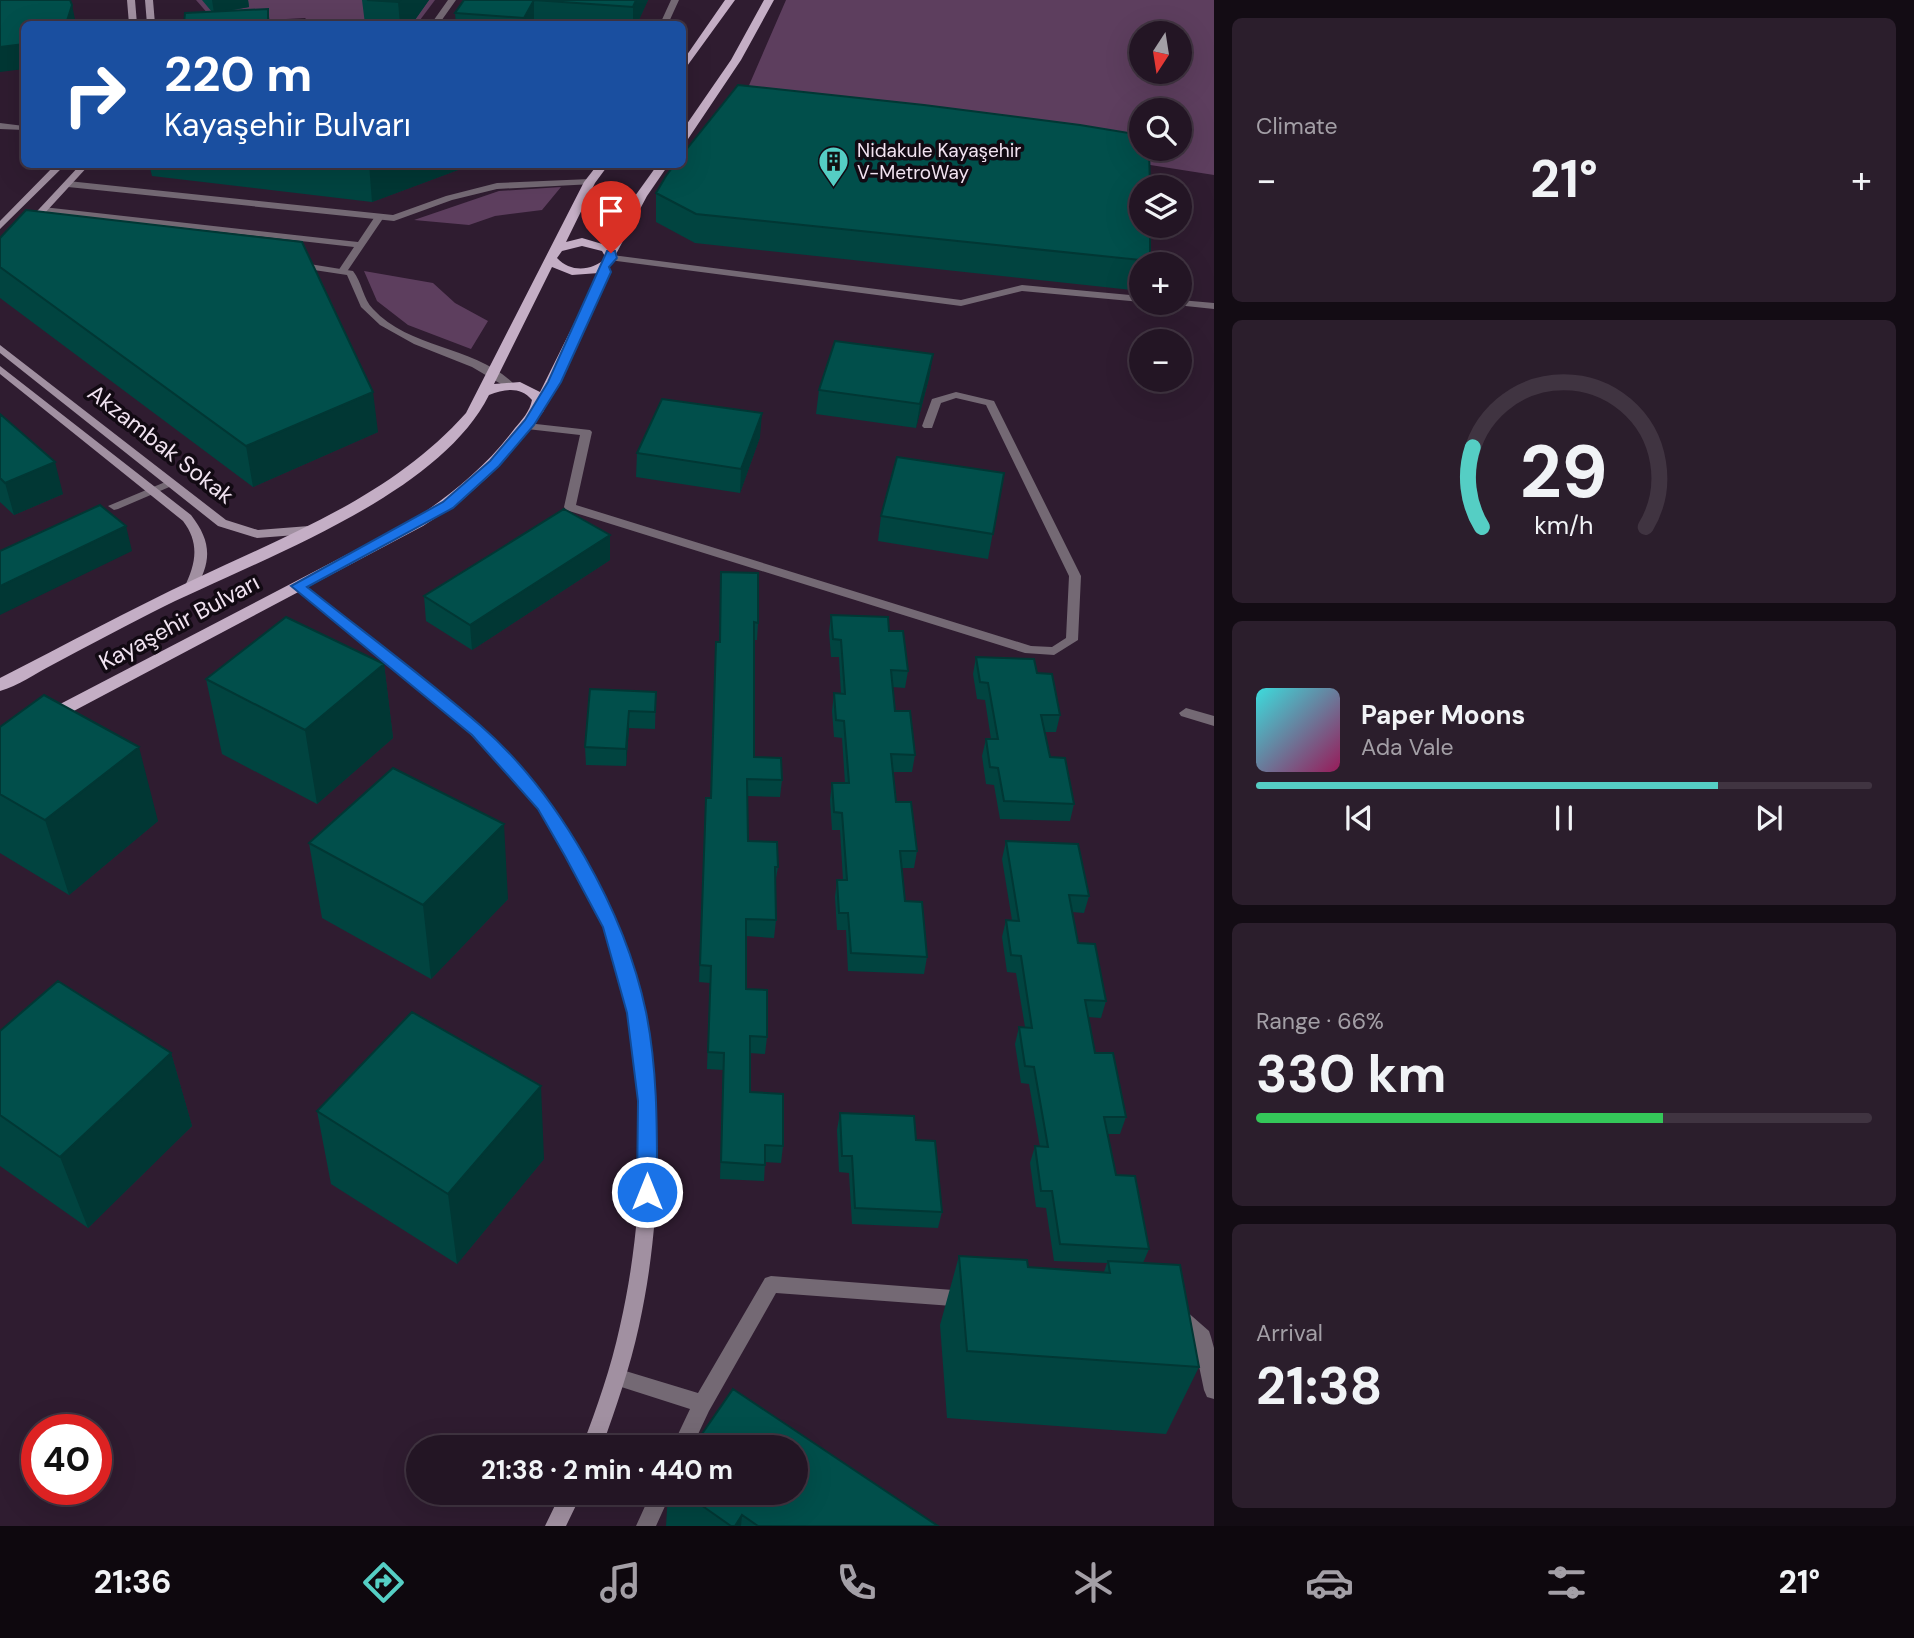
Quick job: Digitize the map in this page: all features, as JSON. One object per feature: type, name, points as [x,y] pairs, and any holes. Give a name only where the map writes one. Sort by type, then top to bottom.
[{"type":"main road","points":[[686,65],[730,0]]},
{"type":"main road","points":[[686,134],[736,61],[769,0]]},
{"type":"main road","name":"Kayaşehir Bulvarı","points":[[0,685],[190,587],[352,508],[426,461],[455,438],[471,415],[590,182],[601,168]]},
{"type":"main road","name":"Kayaşehir Bulvarı","points":[[37,723],[448,505],[473,486],[527,426],[538,409],[564,361],[609,259],[641,196],[661,168]]},
{"type":"main road","points":[[573,243],[592,243],[609,259],[574,271],[557,266],[554,253],[573,243]]},
{"type":"main road","points":[[481,393],[499,385],[530,390],[539,400],[538,409]]},
{"type":"street","points":[[131,0],[133,21]]},
{"type":"street","points":[[149,0],[151,21]]},
{"type":"street","points":[[437,21],[452,0]]},
{"type":"street","points":[[665,21],[675,0]]},
{"type":"street","points":[[686,57],[694,55]]},
{"type":"street","points":[[0,126],[21,128]]},
{"type":"street","points":[[8,231],[59,168]]},
{"type":"street","points":[[8,231],[43,210],[82,168]]},
{"type":"street","points":[[68,184],[397,217],[449,198],[497,186],[590,182]]},
{"type":"street","points":[[43,210],[361,245]]},
{"type":"street","points":[[343,271],[379,217]]},
{"type":"street","points":[[8,231],[34,235]]},
{"type":"street","points":[[609,259],[961,303],[1022,288],[1129,298]]},
{"type":"street","points":[[291,265],[343,271],[354,276],[361,299],[369,312],[390,326],[492,370],[510,385]]},
{"type":"street","points":[[1192,304],[1214,306]]},
{"type":"street","name":"Akzambak Sokak","points":[[0,348],[222,523],[257,534],[309,530]]},
{"type":"street","name":"Akzambak Sokak","points":[[0,369],[187,518],[197,529],[203,544],[201,564],[190,587]]},
{"type":"street","points":[[527,426],[586,432],[570,507],[1030,650],[1054,651],[1072,640],[1075,576],[990,404],[956,396],[936,401],[929,426]]},
{"type":"street","points":[[114,506],[170,482]]},
{"type":"street","points":[[298,586],[478,732],[544,805],[612,927],[636,1013],[647,1101],[647,1192],[635,1291],[618,1378],[597,1435]]},
{"type":"street","points":[[1186,713],[1214,721]]},
{"type":"street","points":[[688,1435],[702,1404],[771,1284],[988,1301]]},
{"type":"street","points":[[1164,1315],[1178,1316],[1202,1337],[1214,1390]]},
{"type":"street","points":[[618,1378],[702,1404]]},
{"type":"street","points":[[555,1526],[566,1505]]},
{"type":"street","points":[[646,1526],[656,1505]]},
{"type":"shaded area","points":[[196,0],[435,0],[419,21],[308,21],[305,18],[214,21]]},
{"type":"shaded area","points":[[786,0],[1214,0],[1214,175],[1074,153],[737,113]]},
{"type":"shaded area","points":[[561,187],[542,210],[495,216],[469,225],[414,220],[499,191]]},
{"type":"shaded area","points":[[364,271],[433,283],[455,303],[488,321],[471,349],[408,325],[377,301]]},
{"type":"building","points":[[0,0],[70,0],[72,5],[67,21],[21,21],[21,44],[0,47]]},
{"type":"building","points":[[367,0],[400,0],[398,2]]},
{"type":"building","points":[[464,0],[534,0],[524,18],[455,13]]},
{"type":"building","points":[[534,0],[636,0],[633,7]]},
{"type":"building","points":[[268,9],[268,21],[184,21],[185,13]]},
{"type":"building","name":"Nidakule Kayaşehir V-MetroWay","points":[[738,85],[924,105],[1129,133],[1129,161],[1149,161],[1150,175],[1129,175],[1129,238],[1150,238],[1150,252],[1129,252],[1129,259],[696,214],[656,193],[672,168],[686,168],[686,150]]},
{"type":"building","points":[[26,210],[302,242],[373,392],[246,446],[0,267],[0,238]]},
{"type":"building","points":[[835,341],[933,354],[920,404],[819,390]]},
{"type":"building","points":[[662,399],[762,413],[741,469],[637,453]]},
{"type":"building","points":[[0,414],[55,462],[5,483],[0,478]]},
{"type":"building","points":[[897,457],[1004,473],[993,534],[881,516]]},
{"type":"building","points":[[100,505],[126,526],[0,586],[0,551]]},
{"type":"building","points":[[564,509],[610,535],[470,625],[424,596]]},
{"type":"building","points":[[721,572],[758,573],[758,623],[754,622],[754,757],[781,758],[782,780],[747,779],[748,841],[777,842],[776,920],[746,919],[746,989],[767,990],[767,1037],[750,1036],[750,1092],[783,1094],[783,1146],[765,1145],[765,1165],[721,1162],[724,1053],[708,1052],[711,966],[700,965],[706,798],[711,798]]},
{"type":"building","points":[[831,615],[888,617],[889,631],[903,631],[908,671],[891,670],[895,711],[910,711],[915,755],[891,754],[896,802],[911,802],[917,851],[900,851],[905,901],[922,902],[927,957],[851,953],[848,913],[839,913],[837,880],[847,880],[842,813],[834,812],[832,783],[849,783],[844,721],[836,720],[834,693],[845,694],[841,640],[833,639]]},
{"type":"building","points":[[286,617],[384,664],[305,730],[206,679]]},
{"type":"building","points":[[976,657],[1034,659],[1037,673],[1052,674],[1060,715],[1041,715],[1050,757],[1065,758],[1074,804],[1004,801],[998,768],[990,767],[986,739],[998,739],[988,683],[980,682]]},
{"type":"building","points":[[590,689],[656,692],[655,712],[629,711],[626,749],[585,747]]},
{"type":"building","points":[[44,695],[139,747],[45,820],[0,794],[0,727]]},
{"type":"building","points":[[393,768],[504,824],[423,905],[309,843]]},
{"type":"building","points":[[1006,841],[1078,844],[1089,896],[1069,895],[1078,943],[1095,944],[1106,1001],[1085,1000],[1095,1053],[1113,1053],[1126,1117],[1104,1117],[1116,1175],[1135,1176],[1149,1249],[1060,1244],[1052,1191],[1041,1191],[1035,1146],[1048,1147],[1034,1067],[1025,1066],[1019,1027],[1032,1028],[1021,956],[1011,955],[1006,920],[1019,921]]},
{"type":"building","points":[[58,981],[171,1053],[60,1157],[0,1115],[0,1031]]},
{"type":"building","points":[[412,1012],[541,1086],[448,1194],[317,1111]]},
{"type":"building","points":[[840,1113],[914,1116],[916,1140],[935,1141],[942,1212],[855,1208],[852,1156],[842,1156]]},
{"type":"building","points":[[959,1256],[1027,1260],[1028,1267],[1110,1273],[1108,1261],[1180,1265],[1199,1367],[967,1351]]},
{"type":"building","points":[[733,1389],[802,1435],[701,1435]]},
{"type":"building","points":[[808,1439],[938,1526],[758,1526],[742,1515],[735,1526],[731,1526],[701,1505],[808,1505]]},
{"type":"place","name":"Nidakule Kayaşehir V-MetroWay","points":[[834,188]]},
{"type":"route","points":[[611,253],[612,258],[603,267],[605,272],[555,382],[530,422],[495,464],[473,486],[448,505],[298,586],[478,732],[544,805],[573,855],[612,927],[636,1013],[647,1101],[647,1192]]}]
